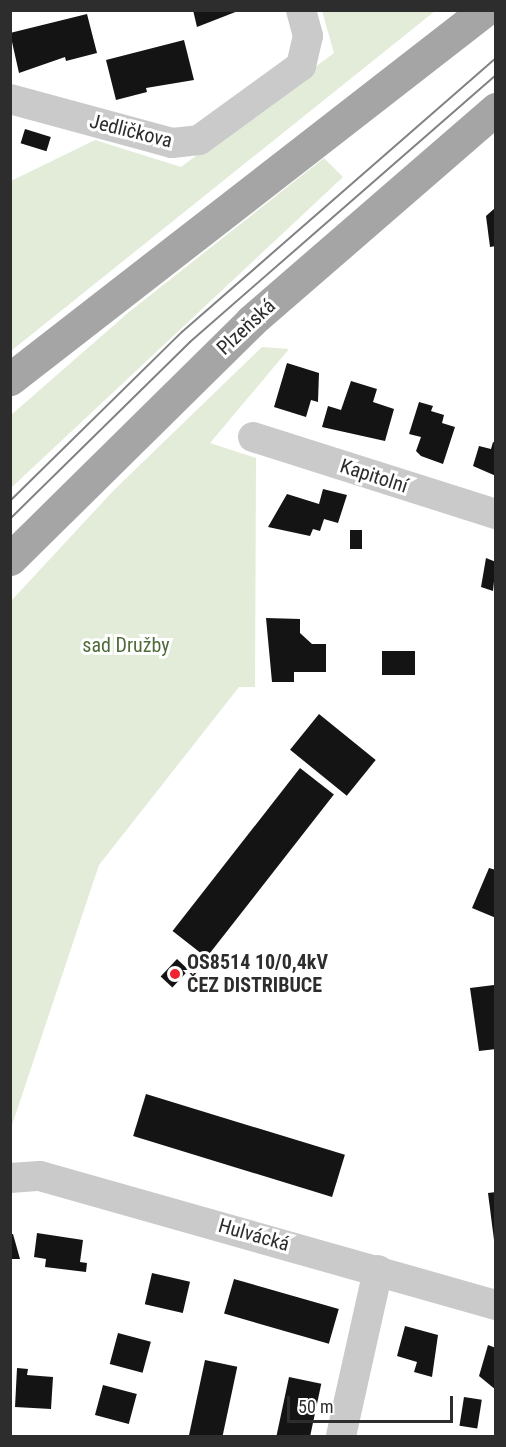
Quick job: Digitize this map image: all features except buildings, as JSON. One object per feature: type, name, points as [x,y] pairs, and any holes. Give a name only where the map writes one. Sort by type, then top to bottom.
[{"type":"main road","points":[[10,379],[485,10]]},
{"type":"main road","name":"Plzeňská","points":[[10,560],[250,321],[495,109]]},
{"type":"street","name":"Jedličkova","points":[[19,101],[186,143],[199,140],[301,66],[308,36],[301,10]]},
{"type":"street","name":"Kapitolní","points":[[253,437],[495,514]]},
{"type":"street","name":"Hulvácká","points":[[10,1178],[40,1176],[495,1305]]},
{"type":"street","points":[[341,1437],[378,1270]]},
{"type":"green space","points":[[322,11],[435,11],[11,351],[11,181],[95,140],[181,167],[334,53]]},
{"type":"green space","points":[[324,158],[343,177],[11,488],[11,415],[129,312]]},
{"type":"green space","name":"sad Družby","points":[[262,347],[289,349],[210,443],[256,458],[255,687],[239,687],[99,865],[11,1128],[11,601],[114,490]]},
{"type":"tram line","points":[[10,501],[182,332],[496,58]]},
{"type":"tram line","points":[[10,519],[190,342],[496,75]]},
{"type":"place","name":"OS8514 10/0,4kV ČEZ DISTRIBUCE","points":[[175,974]]}]
